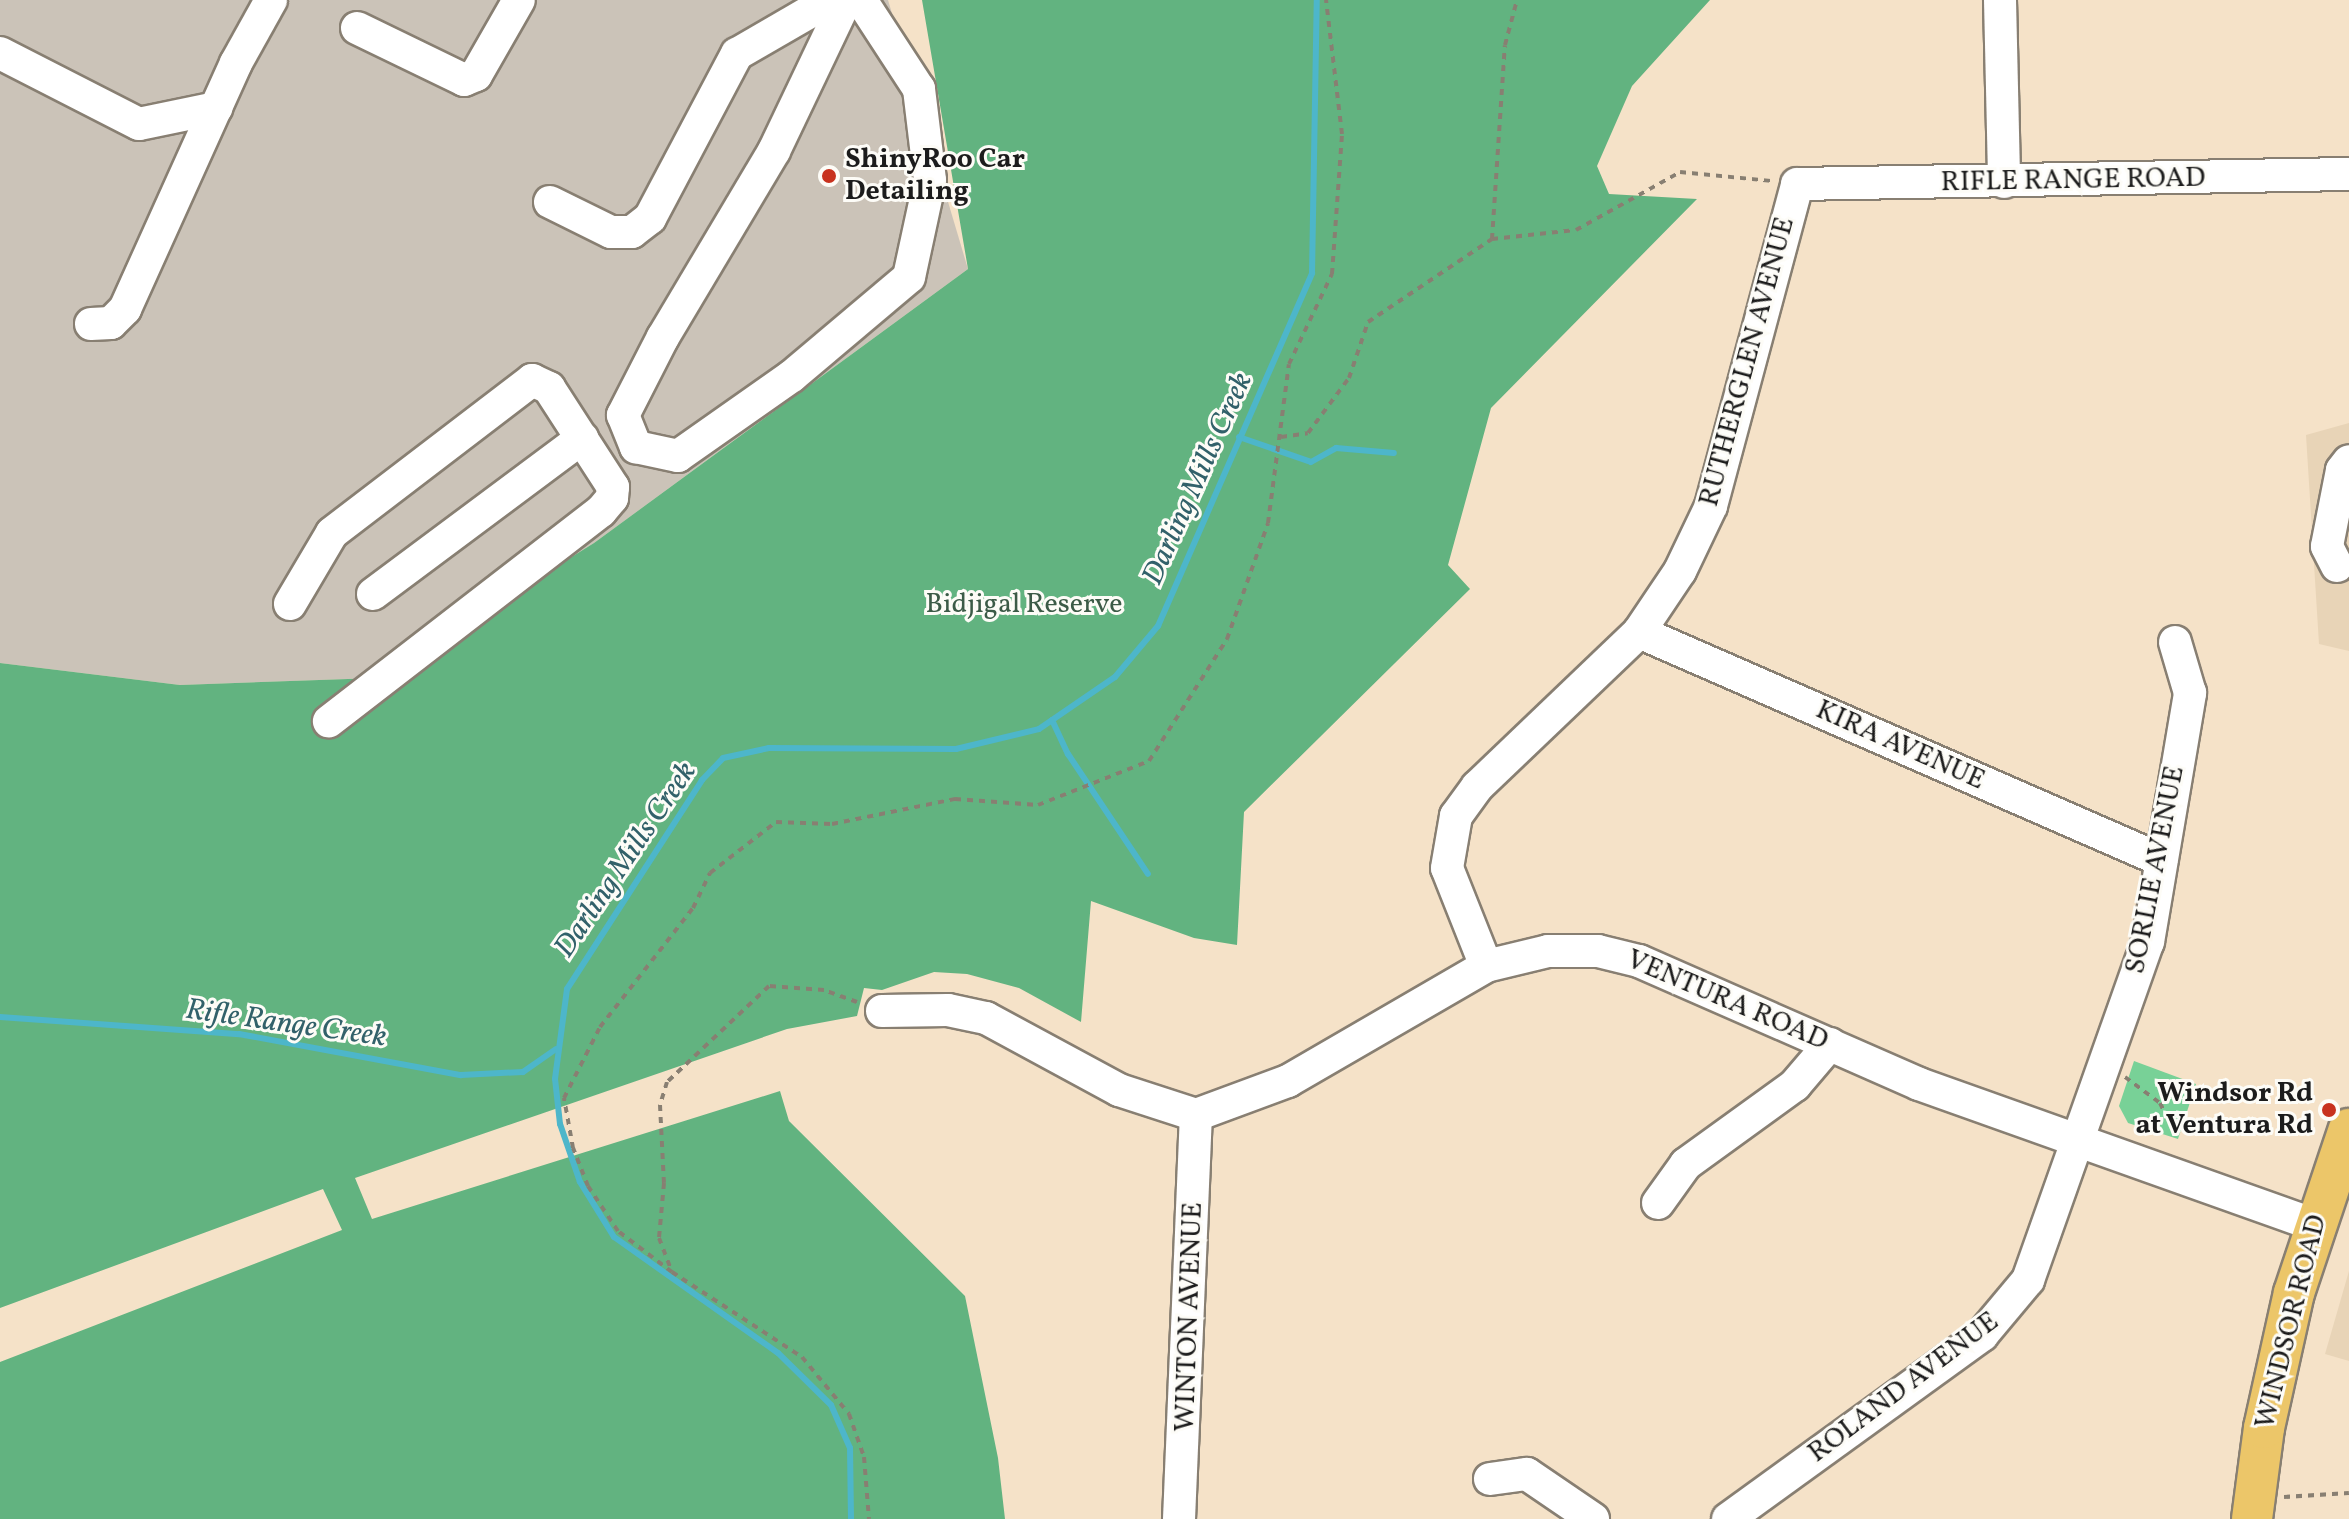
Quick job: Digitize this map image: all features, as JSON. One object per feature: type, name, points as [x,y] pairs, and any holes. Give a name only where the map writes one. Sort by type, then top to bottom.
[{"type":"main road","name":"WINDSOR ROAD","points":[[2267,1508],[2278,1361],[2314,1225],[2349,1129]]},
{"type":"street","points":[[91,324],[111,323],[125,309],[216,108],[271,0]]},
{"type":"street","points":[[357,28],[464,80],[476,75],[519,0]]},
{"type":"street","points":[[550,202],[611,232],[632,232],[650,218],[737,54],[830,0]]},
{"type":"street","points":[[373,594],[595,432],[830,0]]},
{"type":"street","points":[[846,0],[774,151],[663,337],[623,415],[636,447],[678,456],[792,376],[909,277],[930,180],[919,89],[861,0]]},
{"type":"street","points":[[2000,0],[2004,182]]},
{"type":"street","points":[[0,53],[139,124],[216,108]]},
{"type":"street","name":"RIFLE RANGE ROAD","points":[[1797,184],[2349,174]]},
{"type":"street","name":"RUTHERGLEN AVENUE","points":[[1486,966],[1447,868],[1456,816],[1477,787],[1639,632],[1680,571],[1711,506],[1797,184]]},
{"type":"street","points":[[290,604],[332,533],[532,380],[549,388],[613,487],[607,506],[329,721]]},
{"type":"street","points":[[2337,566],[2327,546],[2342,470],[2349,461]]},
{"type":"street","points":[[2331,518],[2349,488]]},
{"type":"street","name":"KIRA AVENUE","points":[[1639,632],[2161,860]]},
{"type":"street","name":"SORLIE AVENUE","points":[[2080,1141],[2146,951],[2190,693],[2175,642]]},
{"type":"street","name":"VENTURA ROAD","points":[[1196,1115],[1288,1081],[1486,966],[1565,949],[1617,955],[1919,1084],[2314,1225]]},
{"type":"street","points":[[882,1011],[948,1010],[986,1018],[1119,1090],[1196,1115]]},
{"type":"street","points":[[1658,1203],[1686,1164],[1795,1085],[1830,1044]]},
{"type":"street","name":"WINTON AVENUE","points":[[1179,1519],[1196,1115]]},
{"type":"street","name":"ROLAND AVENUE","points":[[1728,1519],[1982,1335],[2009,1309],[2042,1250],[2080,1141]]},
{"type":"street","points":[[1490,1479],[1527,1474],[1593,1519]]},
{"type":"path","points":[[869,1519],[864,1457],[849,1414],[802,1357],[672,1272],[618,1231],[588,1186],[573,1148],[564,1098],[600,1027],[693,908],[710,873],[776,822],[832,824],[955,799],[1038,805],[1149,761],[1227,639],[1252,581],[1268,523],[1289,364],[1332,274],[1342,134],[1326,0]]},
{"type":"path","points":[[1492,239],[1505,45],[1517,0]]},
{"type":"path","points":[[1281,437],[1308,433],[1349,378],[1368,322],[1492,239],[1576,230],[1680,172],[1797,184]]},
{"type":"path","points":[[672,1272],[659,1238],[664,1183],[660,1105],[667,1082],[769,986],[824,990],[882,1011]]},
{"type":"path","points":[[2123,1075],[2160,1103],[2175,1134]]},
{"type":"path","points":[[2267,1508],[2349,1493]]},
{"type":"shaded area","points":[[0,0],[888,0],[968,269],[594,543],[377,678],[180,685],[0,663]]},
{"type":"shaded area","points":[[2349,423],[2349,651],[2319,644],[2306,435]]},
{"type":"shaded area","points":[[2349,1271],[2349,1361],[2325,1354]]},
{"type":"green space","name":"Bidjigal Reserve","points":[[922,0],[1710,0],[1632,86],[1597,166],[1609,194],[1697,199],[1491,408],[1448,565],[1470,589],[1244,812],[1237,945],[1194,938],[1091,901],[1081,1022],[1019,988],[967,974],[934,972],[882,990],[864,988],[857,1016],[787,1029],[355,1178],[372,1219],[780,1091],[789,1121],[965,1296],[998,1458],[1005,1519],[0,1519],[0,1362],[342,1230],[323,1189],[0,1308],[0,663],[180,685],[377,678],[594,543],[968,269]]},
{"type":"green space","points":[[2134,1061],[2196,1084],[2178,1139],[2128,1123],[2119,1106]]},
{"type":"waterway","name":"Darling Mills Creek","points":[[851,1519],[850,1448],[831,1405],[778,1353],[614,1237],[580,1182],[560,1124],[555,1079],[567,989],[702,780],[723,758],[769,748],[956,749],[1039,729],[1115,677],[1158,626],[1312,273],[1317,0]]},
{"type":"waterway","points":[[1239,437],[1311,462],[1336,448],[1394,453]]},
{"type":"waterway","points":[[1052,720],[1068,754],[1148,874]]},
{"type":"waterway","name":"Rifle Range Creek","points":[[0,1017],[239,1034],[461,1075],[523,1072],[556,1049]]},
{"type":"place","name":"ShinyRoo Car Detailing","points":[[829,176]]},
{"type":"place","name":"Windsor Rd at Ventura Rd","points":[[2329,1110]]}]
